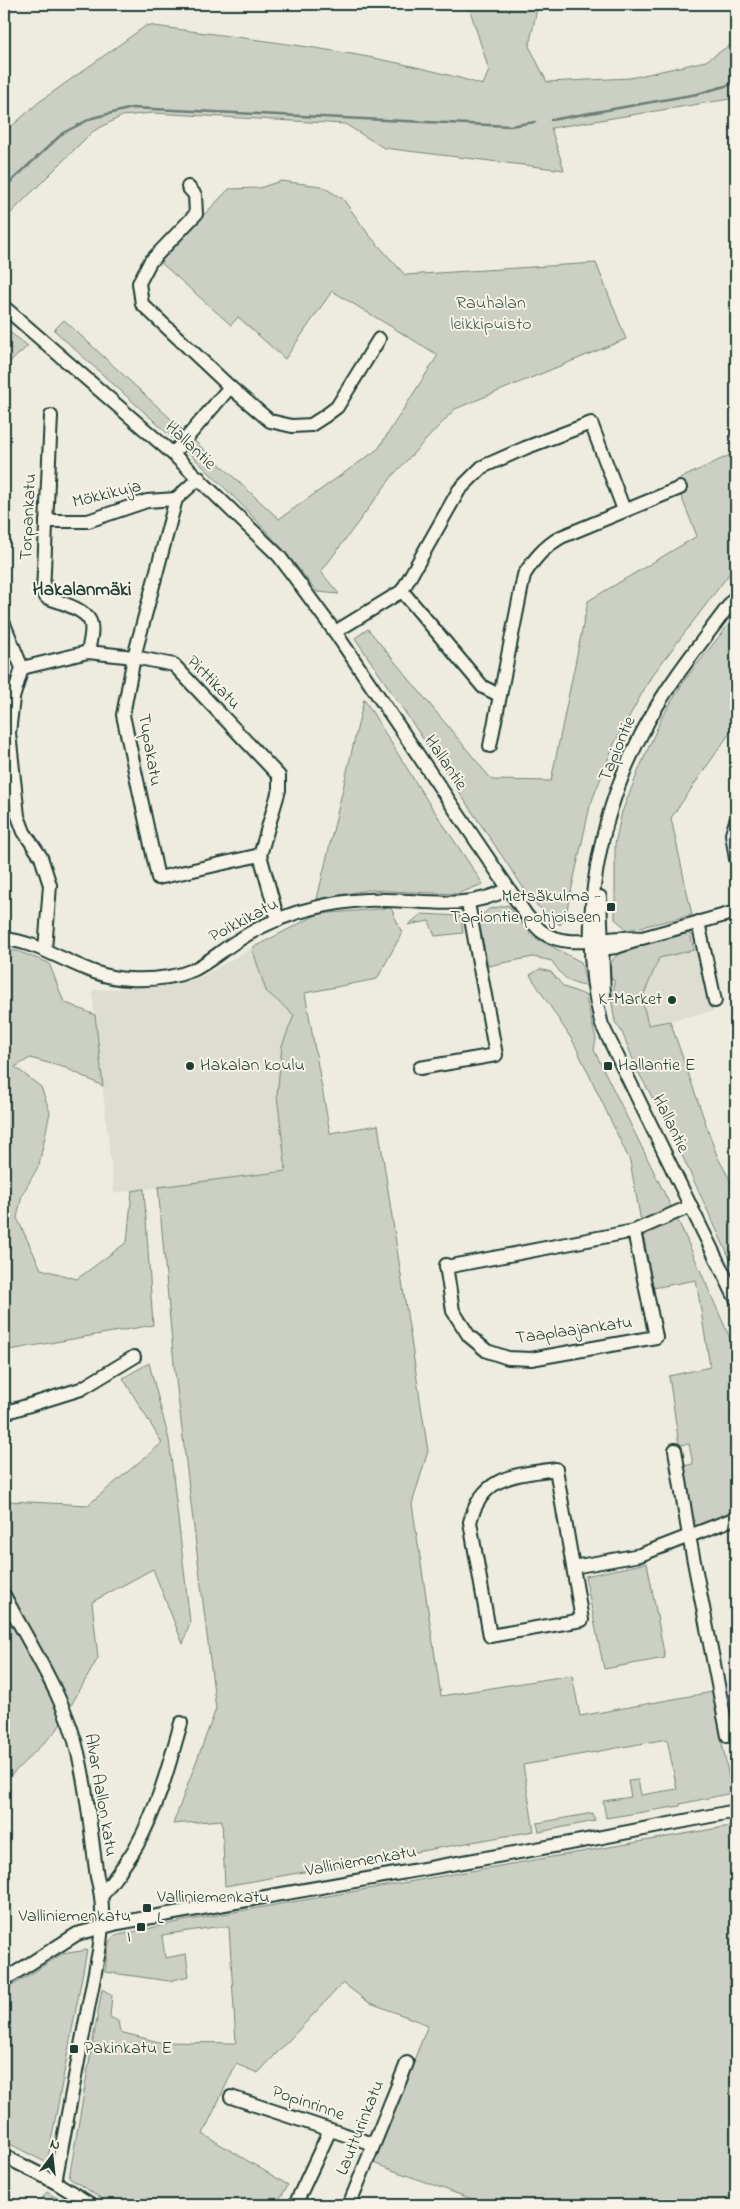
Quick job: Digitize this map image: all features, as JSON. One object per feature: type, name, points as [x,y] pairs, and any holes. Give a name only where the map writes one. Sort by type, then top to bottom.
[{"type":"street","points":[[188,187],[195,195],[196,214],[150,262],[140,283],[142,304],[230,387],[270,421],[292,426],[311,425],[337,407],[379,339]]},
{"type":"street","name":"Hallantie","points":[[4,307],[173,454],[279,556],[335,632],[528,916],[552,940],[567,946],[596,944],[614,1051],[736,1299]]},
{"type":"street","points":[[173,454],[230,387]]},
{"type":"street","name":"Torpankatu","points":[[51,416],[43,592],[46,597],[81,612],[90,620],[92,630],[88,652]]},
{"type":"street","points":[[335,632],[402,591],[459,490],[482,468],[525,448],[591,423],[624,510]]},
{"type":"street","points":[[176,500],[199,478]]},
{"type":"street","points":[[490,746],[524,575],[536,557],[546,546],[561,536],[680,488]]},
{"type":"street","name":"Mökkikuja","points":[[46,521],[72,523],[88,521],[147,502],[176,500]]},
{"type":"street","name":"Tupakatu","points":[[176,500],[134,657],[123,715],[158,878],[260,855]]},
{"type":"street","points":[[402,591],[484,687],[499,695]]},
{"type":"street","name":"Tapiontie","points":[[596,944],[606,831],[632,754],[648,721],[672,682],[736,596]]},
{"type":"street","points":[[4,624],[22,668],[13,698],[8,733],[18,816],[24,832],[41,857],[50,885],[45,950]]},
{"type":"street","name":"Pirttikatu","points":[[22,668],[88,652],[134,657],[174,665],[279,776],[279,790],[260,855]]},
{"type":"street","points":[[736,821],[732,834],[736,859]]},
{"type":"street","points":[[260,855],[278,920]]},
{"type":"street","name":"Poikkikatu","points":[[4,938],[18,940],[45,950],[80,967],[103,975],[128,979],[159,978],[195,969],[238,940],[278,920],[313,908],[366,900],[468,903],[494,896],[508,889]]},
{"type":"street","points":[[420,1068],[496,1054],[468,903]]},
{"type":"street","points":[[596,944],[642,938],[736,912]]},
{"type":"street","points":[[698,922],[715,1001]]},
{"type":"street","name":"Taaplaajankatu","points":[[634,1231],[656,1337],[531,1359],[508,1358],[487,1351],[469,1336],[453,1312],[446,1266],[634,1231],[691,1206]]},
{"type":"street","points":[[4,1413],[81,1389],[134,1357]]},
{"type":"street","points":[[675,1450],[688,1536],[728,1736]]},
{"type":"street","points":[[556,1469],[573,1567],[582,1620],[490,1636],[470,1522],[475,1504],[490,1487],[509,1476],[556,1469]]},
{"type":"street","points":[[573,1567],[640,1555],[736,1518]]},
{"type":"street","name":"Alvar Aallon katu","points":[[4,1595],[69,1724],[78,1752],[97,1877],[102,1896],[102,1927],[55,2182]]},
{"type":"street","points":[[102,1896],[136,1847],[152,1816],[165,1781],[182,1723]]},
{"type":"street","name":"Valliniemenkatu","points":[[4,1980],[77,1934],[102,1927],[736,1811]]},
{"type":"street","name":"Lautturinkatu","points":[[349,2205],[407,2063]]},
{"type":"street","name":"Popinrinne","points":[[232,2097],[373,2144]]},
{"type":"street","points":[[295,2205],[330,2130]]},
{"type":"street","points":[[4,2156],[55,2182],[92,2205]]},
{"type":"shaded area","name":"Hakalan koulu","points":[[252,948],[266,991],[294,1015],[282,1046],[277,1095],[286,1171],[114,1193],[92,990],[134,988],[185,982],[203,976]]},
{"type":"shaded area","points":[[700,948],[714,1011],[648,1025],[642,999],[659,958]]},
{"type":"green space","points":[[468,4],[538,4],[529,46],[547,82],[630,78],[706,61],[736,41],[736,98],[551,128],[564,170],[384,148],[345,124],[153,113],[122,116],[92,132],[4,220],[4,133],[39,102],[147,25],[359,55],[442,73],[483,85],[489,70]]},
{"type":"green space","name":"Rauhalan leikkipuisto","points":[[281,181],[321,186],[343,199],[369,235],[405,275],[596,263],[626,339],[455,409],[394,474],[321,572],[339,594],[317,592],[288,556],[225,488],[54,330],[64,320],[279,519],[378,449],[438,355],[332,291],[285,359],[238,317],[231,325],[159,261],[229,189],[259,188]]},
{"type":"green space","points":[[4,328],[28,346],[4,367]]},
{"type":"green space","points":[[736,452],[736,565],[651,677],[614,744],[590,806],[566,914],[560,925],[533,902],[355,638],[368,629],[492,780],[551,781],[588,601],[697,536],[675,481]]},
{"type":"green space","points":[[736,615],[736,724],[671,818],[692,915],[628,930],[615,919],[615,844],[622,812],[662,717],[684,681]]},
{"type":"green space","points":[[364,699],[421,791],[483,884],[457,894],[368,890],[317,899]]},
{"type":"green space","points":[[508,905],[532,936],[581,962],[587,986],[570,981],[552,961],[533,957],[488,966],[478,918],[489,909]]},
{"type":"green space","points":[[391,908],[402,933],[377,979],[305,993],[330,1133],[378,1125],[428,1451],[412,1504],[441,1696],[572,1675],[580,1716],[712,1692],[732,1793],[680,1804],[680,1806],[606,1818],[603,1801],[631,1797],[628,1781],[638,1780],[641,1795],[677,1789],[667,1739],[523,1765],[534,1831],[225,1886],[222,1820],[173,1824],[216,1709],[174,1364],[158,1187],[286,1171],[277,1095],[282,1046],[294,1015],[266,991],[252,948],[318,914]]},
{"type":"green space","points":[[421,914],[461,916],[463,933],[435,936],[429,921],[408,925]]},
{"type":"green space","points":[[690,933],[694,950],[659,958],[642,999],[648,1025],[670,1021],[717,1156],[736,1191],[736,1272],[668,1125],[638,1072],[622,1032],[615,1022],[611,997],[614,992],[614,980],[611,979],[611,967],[615,957],[620,953],[639,946]]},
{"type":"green space","points":[[4,950],[17,951],[49,963],[64,1002],[95,1015],[103,1086],[66,1068],[30,1058],[15,1067],[41,1087],[50,1112],[39,1165],[22,1195],[17,1218],[41,1269],[77,1279],[127,1242],[132,1191],[144,1189],[153,1325],[4,1351]]},
{"type":"green space","points":[[540,969],[551,972],[564,987],[585,995],[596,1039],[594,1050],[682,1229],[736,1352],[736,1514],[693,1530],[683,1466],[693,1464],[689,1444],[679,1445],[669,1376],[710,1367],[696,1280],[653,1288],[630,1161],[574,1043],[530,975]]},
{"type":"green space","points":[[149,1363],[169,1440],[190,1622],[183,1644],[153,1569],[92,1602],[98,1658],[57,1730],[4,1782],[4,1548],[7,1547],[9,1501],[88,1505],[162,1443],[123,1378]]},
{"type":"green space","points":[[647,1563],[665,1658],[604,1669],[585,1576]]},
{"type":"green space","points":[[593,1813],[595,1821],[539,1832],[537,1823]]},
{"type":"green space","points":[[736,1825],[736,2205],[488,2205],[373,2163],[428,2025],[368,2002],[343,1983],[258,2073],[236,2064],[203,2134],[288,2185],[276,2205],[112,2205],[69,2178],[102,1989],[112,1995],[110,2017],[118,2021],[120,2032],[159,2042],[236,2043],[229,1927],[215,1927],[162,1935],[165,1958],[186,1954],[189,1976],[169,1981],[105,1972],[109,1942],[114,1936],[183,1921]]},
{"type":"green space","points":[[87,1950],[47,2163],[4,2141],[4,1991],[62,1954]]},
{"type":"green space","points":[[47,2192],[69,2205],[37,2205]]},
{"type":"waterway","points":[[551,120],[697,94],[736,83]]},
{"type":"waterway","points":[[4,188],[63,133],[92,118],[132,108],[510,126],[535,122]]},
{"type":"place","name":"Metsäkulma - Tapiontie pohjoiseen","points":[[611,907]]},
{"type":"place","name":"K-Market","points":[[672,1000]]},
{"type":"place","name":"Hakalan koulu","points":[[190,1066]]},
{"type":"place","name":"Hallantie E","points":[[608,1066]]},
{"type":"place","name":"Valliniemenkatu L","points":[[147,1908]]},
{"type":"place","name":"Valliniemenkatu I","points":[[141,1927]]},
{"type":"place","name":"Pakinkatu E","points":[[74,2049]]},
{"type":"district","name":"Hakalanmäki","points":[[82,590]]}]
